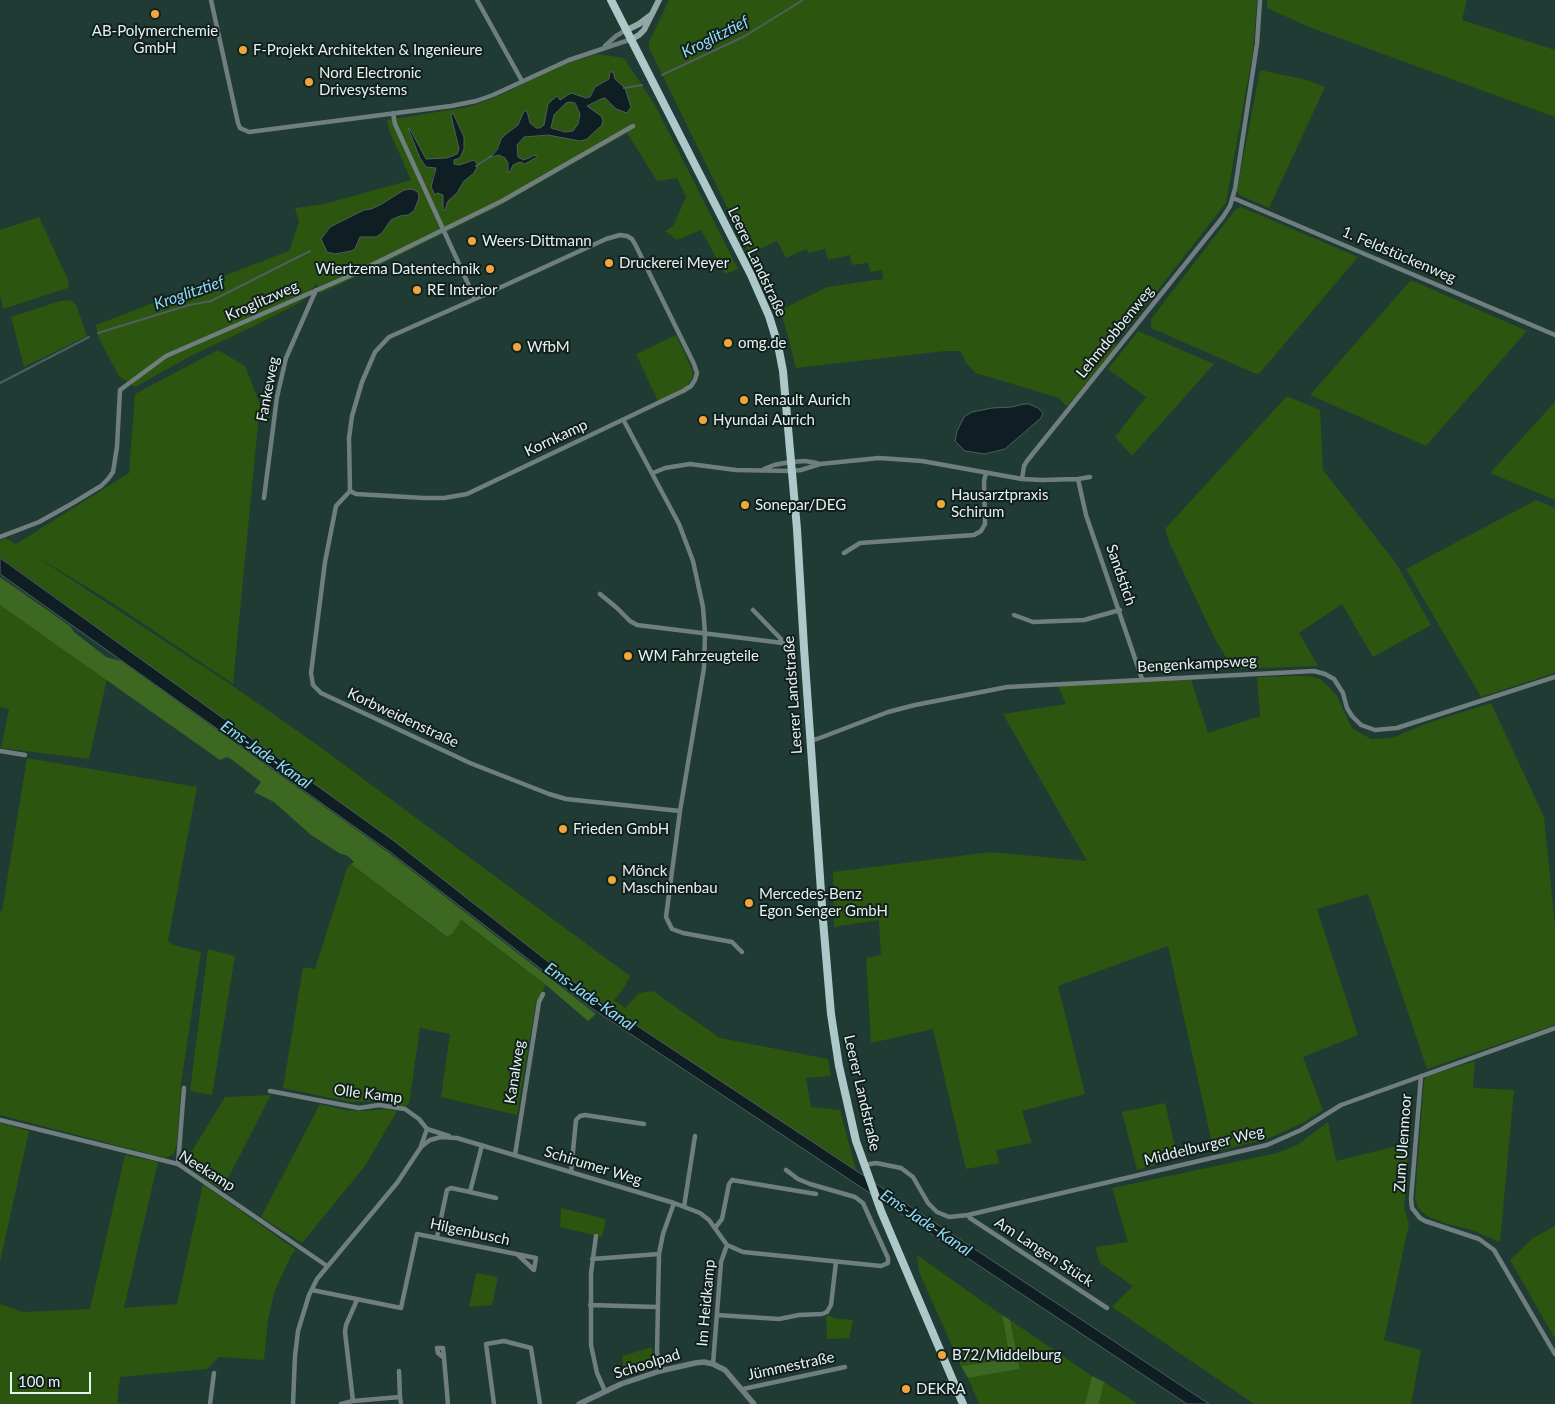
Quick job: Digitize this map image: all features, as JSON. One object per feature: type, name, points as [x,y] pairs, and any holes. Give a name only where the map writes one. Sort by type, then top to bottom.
[{"type":"main road","name":"Leerer Landstraße","points":[[611,0],[751,275],[769,316],[783,371],[797,529],[810,740],[831,1014],[839,1066],[849,1114],[881,1211],[963,1404]]},
{"type":"main road","points":[[632,39],[644,30],[659,0]]},
{"type":"main road","points":[[627,30],[652,15]]},
{"type":"street","points":[[211,0],[238,123],[244,130],[256,132],[448,106],[476,100],[493,95],[569,60],[632,39]]},
{"type":"street","points":[[477,0],[522,81]]},
{"type":"street","name":"Lehmdobbenweg","points":[[1022,479],[1024,466],[1027,461],[1223,217],[1233,198],[1257,44],[1260,0]]},
{"type":"street","points":[[604,47],[616,36],[627,30]]},
{"type":"street","points":[[394,113],[395,124],[475,299]]},
{"type":"street","name":"Kroglitzweg","points":[[0,537],[39,522],[101,486],[108,479],[113,472],[117,447],[120,390],[166,356],[316,290],[502,201],[634,126]]},
{"type":"street","name":"1. Feldstückenweg","points":[[1233,198],[1555,335]]},
{"type":"street","name":"Kornkamp","points":[[620,235],[632,239],[690,356],[697,375],[689,388],[624,421],[467,494],[444,498],[415,498],[356,494],[350,491],[352,416],[362,382],[375,352],[389,337],[475,299],[606,239],[620,235]]},
{"type":"street","name":"Fankeweg","points":[[264,498],[277,397],[286,358],[316,290]]},
{"type":"street","points":[[624,421],[653,473],[678,524],[693,561],[703,607],[705,633],[704,668],[680,811],[666,917],[672,929],[683,933],[732,942],[742,952]]},
{"type":"street","points":[[653,473],[665,468],[690,464],[736,470],[791,471],[820,464],[879,458],[903,458],[1022,479],[1078,479],[1090,477]]},
{"type":"street","points":[[763,470],[774,465],[790,462],[820,464]]},
{"type":"street","points":[[844,553],[860,543],[974,535],[981,531],[985,524],[984,481],[986,473]]},
{"type":"street","name":"Sandstich","points":[[1078,479],[1086,515],[1142,679]]},
{"type":"street","name":"Korbweidenstraße","points":[[350,491],[336,506],[325,562],[311,673],[314,685],[321,693],[470,763],[549,794],[566,799],[680,811]]},
{"type":"street","points":[[600,594],[637,625],[791,644]]},
{"type":"street","points":[[753,610],[781,639],[780,643]]},
{"type":"street","points":[[1014,615],[1033,622],[1091,618],[1120,610]]},
{"type":"street","name":"Bengenkampsweg","points":[[810,740],[888,712],[982,691],[1033,685],[1314,671],[1334,679],[1343,692],[1347,708],[1352,716],[1361,725],[1375,730],[1397,728],[1555,677]]},
{"type":"street","points":[[0,751],[25,755]]},
{"type":"street","name":"Kanalweg","points":[[515,1155],[539,1002],[543,994]]},
{"type":"street","name":"Middelburger Weg","points":[[865,1166],[876,1163],[900,1168],[913,1177],[928,1203],[937,1212],[949,1217],[968,1215],[1267,1145],[1301,1130],[1341,1105],[1555,1028]]},
{"type":"street","name":"Zum Ulenmoor","points":[[1420,1076],[1411,1199],[1412,1208],[1425,1221],[1479,1239],[1494,1250],[1555,1354]]},
{"type":"street","points":[[178,1164],[184,1088]]},
{"type":"street","name":"Olle Kamp","points":[[270,1090],[359,1108],[379,1105],[405,1109],[419,1118],[427,1129],[458,1138]]},
{"type":"street","points":[[571,1172],[576,1120],[580,1116],[585,1115],[644,1124]]},
{"type":"street","name":"Neekamp","points":[[0,1120],[178,1164],[327,1266]]},
{"type":"street","points":[[293,1404],[298,1331],[317,1278],[397,1183],[421,1147],[427,1129]]},
{"type":"street","points":[[684,1207],[694,1136]]},
{"type":"street","name":"Schirumer Weg","points":[[421,1147],[430,1140],[441,1137],[458,1138],[674,1203],[700,1213],[709,1220],[727,1245]]},
{"type":"street","points":[[470,1192],[482,1145]]},
{"type":"street","points":[[727,1245],[743,1252],[883,1266],[888,1263],[888,1258],[863,1203],[855,1197],[798,1179],[786,1170]]},
{"type":"street","points":[[715,1228],[722,1219],[728,1184],[732,1180],[816,1194]]},
{"type":"street","points":[[436,1237],[446,1190],[451,1188],[496,1198]]},
{"type":"street","points":[[660,1371],[657,1352],[659,1254],[663,1234],[674,1203]]},
{"type":"street","name":"Am Langen Stück","points":[[968,1215],[1107,1308]]},
{"type":"street","name":"Hilgenbusch","points":[[312,1290],[401,1308],[417,1234],[518,1255]]},
{"type":"street","points":[[596,1236],[592,1259],[591,1345],[597,1373],[605,1391]]},
{"type":"street","name":"Im Heidkamp","points":[[713,1364],[720,1262],[727,1245]]},
{"type":"street","points":[[592,1259],[659,1254]]},
{"type":"street","points":[[717,1315],[778,1319],[827,1312],[831,1305],[836,1262]]},
{"type":"street","points":[[353,1401],[345,1332],[346,1325],[357,1300]]},
{"type":"street","points":[[590,1305],[657,1307]]},
{"type":"street","points":[[494,1404],[486,1344],[504,1341],[531,1348],[540,1404]]},
{"type":"street","points":[[444,1358],[448,1404]]},
{"type":"street","name":"Schoolpad","points":[[578,1404],[621,1384],[660,1371],[695,1363],[713,1364],[725,1370],[754,1404]]},
{"type":"street","name":"Jümmestraße","points":[[743,1389],[845,1367]]},
{"type":"street","points":[[398,1371],[401,1404]]},
{"type":"street","points":[[210,1404],[214,1373]]},
{"type":"street","points":[[341,1404],[353,1401],[400,1397]]},
{"type":"green space","points":[[669,0],[1257,0],[1253,52],[1226,203],[1125,332],[1118,331],[1115,336],[1115,348],[1066,406],[1059,398],[976,373],[967,364],[960,351],[945,351],[796,368],[780,310],[827,287],[883,279],[882,270],[870,272],[868,263],[852,265],[850,255],[828,260],[825,249],[809,253],[806,249],[786,258],[777,241],[750,254],[649,48],[649,42]]},
{"type":"green space","points":[[1267,0],[1467,0],[1462,20],[1555,50],[1555,117],[1309,27],[1267,8]]},
{"type":"green space","points":[[597,54],[624,58],[655,105],[738,269],[725,274],[701,230],[677,240],[665,231],[673,226],[686,197],[677,178],[657,181],[627,133],[495,208],[341,284],[320,293],[316,283],[308,296],[297,304],[191,356],[135,387],[119,376],[99,339],[96,325],[289,251],[299,222],[295,208],[324,204],[411,180],[389,130],[387,120],[468,107],[496,97],[564,64]],"holes":[[[610,72],[613,72],[615,79],[625,88],[610,104],[605,98],[587,107],[593,111],[590,135],[586,139],[580,141],[548,135],[524,137],[517,145],[518,157],[523,160],[535,155],[525,164],[520,162],[513,165],[510,172],[508,172],[508,163],[505,158],[499,155],[492,156],[506,134],[518,125],[523,113],[527,111],[530,123],[536,128],[540,128],[544,126],[557,96],[560,100],[566,97],[591,97],[595,87],[609,79]],[[451,115],[464,149],[454,160],[454,164],[459,165],[474,160],[474,173],[464,181],[443,210],[443,195],[437,193],[436,195],[432,177],[436,168],[420,158],[411,131],[426,159],[447,158],[457,154],[459,149]],[[418,192],[419,198],[414,211],[408,215],[391,220],[387,226],[372,238],[360,237],[355,249],[342,254],[330,227],[384,202]]]},
{"type":"green space","points":[[1260,70],[1307,80],[1325,87],[1269,208],[1239,195],[1237,190]]},
{"type":"green space","points":[[566,103],[575,103],[580,115],[578,124],[573,131],[565,132],[551,128],[554,115]]},
{"type":"green space","points":[[1241,207],[1358,257],[1259,374],[1151,328],[1151,319],[1235,210]]},
{"type":"green space","points":[[39,217],[69,282],[68,288],[3,309],[0,295],[0,230]]},
{"type":"green space","points":[[1411,280],[1527,331],[1426,446],[1310,395]]},
{"type":"green space","points":[[70,300],[76,305],[87,336],[24,367],[11,317],[60,301]]},
{"type":"green space","points":[[1138,331],[1214,364],[1132,456],[1115,437],[1146,397],[1108,369]]},
{"type":"green space","points":[[676,335],[693,375],[686,387],[658,401],[636,354]]},
{"type":"green space","points":[[218,350],[245,366],[260,404],[233,684],[108,600],[31,553],[230,684],[312,741],[630,976],[622,991],[614,1000],[625,1008],[639,993],[653,991],[720,1038],[828,1059],[831,1076],[806,1078],[811,1107],[840,1110],[856,1170],[592,996],[394,841],[0,557],[0,541],[5,538],[16,544],[129,473],[135,394]]},
{"type":"green space","points":[[1287,396],[1320,410],[1323,470],[1396,563],[1431,625],[1373,657],[1342,604],[1299,633],[1318,666],[1233,669],[1214,637],[1170,544],[1165,529]]},
{"type":"green space","points":[[1555,402],[1555,500],[1490,473]]},
{"type":"green space","points":[[1536,500],[1555,508],[1555,673],[1481,697],[1406,569]]},
{"type":"green space","points":[[0,577],[70,626],[74,632],[106,657],[121,661],[389,853],[596,1014],[588,1021],[546,985],[461,920],[453,933],[447,937],[351,864],[354,862],[348,856],[339,853],[311,835],[274,802],[254,792],[261,782],[231,759],[227,757],[220,760],[0,605]]},
{"type":"green space","points":[[0,605],[107,679],[89,759],[1,748],[9,709],[0,707]]},
{"type":"green space","points":[[1308,676],[1320,679],[1329,687],[1337,696],[1352,728],[1371,739],[1392,738],[1428,723],[1491,703],[1544,817],[1555,925],[1555,1025],[1427,1069],[1368,894],[1317,909],[1358,1035],[1303,1057],[1323,1110],[1303,1123],[1267,1139],[1214,1152],[1168,946],[1058,986],[1085,1094],[1022,1111],[1032,1143],[996,1150],[999,1163],[966,1169],[933,1029],[871,1043],[866,958],[881,955],[879,920],[834,927],[833,872],[991,852],[1087,861],[1003,714],[1066,704],[1058,686],[1191,679],[1208,733],[1260,716],[1257,677]]},
{"type":"green space","points":[[27,758],[197,787],[168,941],[173,945],[201,952],[181,1084],[177,1142],[174,1154],[165,1158],[0,1115],[0,911],[2,911]]},
{"type":"green space","points":[[351,864],[446,937],[453,933],[460,920],[546,985],[536,1003],[517,1115],[441,1097],[450,1034],[420,1028],[409,1104],[404,1107],[390,1101],[350,1102],[283,1088],[303,967],[315,969],[347,868]]},
{"type":"green space","points":[[208,949],[235,956],[212,1095],[190,1091]]},
{"type":"green space","points":[[1475,1061],[1473,1088],[1514,1090],[1500,1242],[1472,1230],[1447,1224],[1427,1216],[1418,1208],[1415,1198],[1424,1080],[1427,1076]]},
{"type":"green space","points":[[271,1095],[222,1190],[184,1164],[225,1097]]},
{"type":"green space","points":[[1165,1103],[1178,1159],[1137,1170],[1122,1112]]},
{"type":"green space","points":[[320,1104],[345,1110],[385,1109],[397,1111],[365,1166],[302,1243],[261,1217]]},
{"type":"green space","points":[[1328,1122],[1336,1161],[1409,1143],[1404,1208],[1409,1224],[1384,1340],[1421,1350],[1411,1404],[1254,1404],[1112,1307],[1133,1286],[1100,1263],[1095,1247],[1128,1242],[1112,1188],[1277,1153],[1297,1145]]},
{"type":"green space","points":[[0,1123],[29,1131],[0,1262]]},
{"type":"green space","points":[[125,1155],[158,1162],[124,1308],[177,1304],[203,1184],[296,1250],[291,1256],[275,1290],[268,1320],[264,1360],[219,1357],[207,1369],[120,1377],[117,1403],[130,1404],[0,1404],[0,1304],[23,1312],[90,1309]]},
{"type":"green space","points":[[561,1208],[606,1219],[602,1237],[560,1227]]},
{"type":"green space","points":[[1555,1226],[1555,1339],[1510,1260],[1533,1238]]},
{"type":"green space","points":[[917,1255],[1002,1315],[1010,1360],[961,1366],[919,1272]]},
{"type":"green space","points":[[476,1273],[498,1277],[492,1305],[469,1307]]},
{"type":"green space","points":[[829,1315],[834,1318],[853,1320],[849,1338],[827,1339],[826,1317]]},
{"type":"green space","points":[[1002,1315],[1010,1320],[1020,1369],[968,1378],[961,1366],[1010,1359]]},
{"type":"green space","points":[[1010,1320],[1092,1376],[1085,1404],[979,1404],[968,1378],[1020,1369]]},
{"type":"green space","points":[[652,1347],[653,1367],[624,1376],[622,1356]]},
{"type":"green space","points":[[1092,1376],[1104,1382],[1099,1404],[1085,1404]]},
{"type":"green space","points":[[1104,1382],[1138,1404],[1099,1404]]},
{"type":"water","points":[[610,72],[613,72],[615,79],[625,88],[631,107],[627,113],[616,109],[605,98],[601,99],[587,106],[601,116],[603,120],[602,125],[587,139],[580,141],[548,135],[524,137],[517,145],[518,157],[523,160],[535,155],[537,157],[525,164],[520,162],[513,165],[510,172],[508,172],[508,163],[505,158],[499,155],[491,157],[497,150],[501,139],[518,125],[524,111],[527,111],[530,123],[536,128],[540,128],[544,125],[548,104],[557,96],[560,100],[571,93],[586,98],[590,97],[595,87],[609,79]],"holes":[[[566,103],[575,103],[580,114],[578,124],[573,131],[565,132],[551,128],[554,115]]]},
{"type":"water","points":[[453,113],[464,137],[464,149],[460,158],[454,160],[454,164],[459,165],[474,160],[478,165],[474,173],[464,181],[457,193],[448,201],[445,210],[443,210],[443,195],[437,193],[435,195],[431,187],[436,168],[426,167],[420,158],[408,128],[426,159],[447,158],[457,154],[459,149],[451,115]]},
{"type":"water","points":[[412,189],[418,192],[419,198],[414,211],[408,215],[391,220],[382,233],[376,237],[360,237],[355,249],[351,251],[335,254],[327,252],[321,239],[330,227],[364,210],[380,205],[404,190]]},
{"type":"water","points":[[1024,404],[1038,408],[1043,413],[1041,418],[1005,449],[985,454],[965,451],[955,441],[957,431],[964,417],[972,412]]},
{"type":"water","name":"Ems-Jade-Kanal","points":[[0,558],[394,841],[592,996],[1209,1404],[1187,1404],[590,1007],[390,852],[0,574]]},
{"type":"waterway","name":"Kroglitztief","points":[[662,75],[745,36],[803,0]]},
{"type":"waterway","name":"Kroglitztief","points":[[624,88],[642,85]]},
{"type":"waterway","name":"Kroglitztief","points":[[476,166],[491,156]]},
{"type":"waterway","name":"Kroglitztief","points":[[98,333],[189,305],[211,301],[310,251]]},
{"type":"waterway","name":"Kroglitztief","points":[[0,383],[89,337]]},
{"type":"place","name":"AB-Polymerchemie GmbH","points":[[155,14]]},
{"type":"place","name":"F-Projekt Architekten & Ingenieure","points":[[243,50]]},
{"type":"place","name":"Nord Electronic Drivesystems","points":[[309,82]]},
{"type":"place","name":"Weers-Dittmann","points":[[472,241]]},
{"type":"place","name":"Druckerei Meyer","points":[[609,263]]},
{"type":"place","name":"Wiertzema Datentechnik","points":[[490,269]]},
{"type":"place","name":"RE Interior","points":[[417,290]]},
{"type":"place","name":"omg.de","points":[[728,343]]},
{"type":"place","name":"WfbM","points":[[517,347]]},
{"type":"place","name":"Renault Aurich","points":[[744,400]]},
{"type":"place","name":"Hyundai Aurich","points":[[703,420]]},
{"type":"place","name":"Hausarztpraxis Schirum","points":[[941,504]]},
{"type":"place","name":"Sonepar/DEG","points":[[745,505]]},
{"type":"place","name":"WM Fahrzeugteile","points":[[628,656]]},
{"type":"place","name":"Frieden GmbH","points":[[563,829]]},
{"type":"place","name":"Mönck Maschinenbau","points":[[612,880]]},
{"type":"place","name":"Mercedes-Benz Egon Senger GmbH","points":[[749,903]]},
{"type":"place","name":"B72/Middelburg","points":[[942,1355]]},
{"type":"place","name":"DEKRA","points":[[906,1389]]}]
